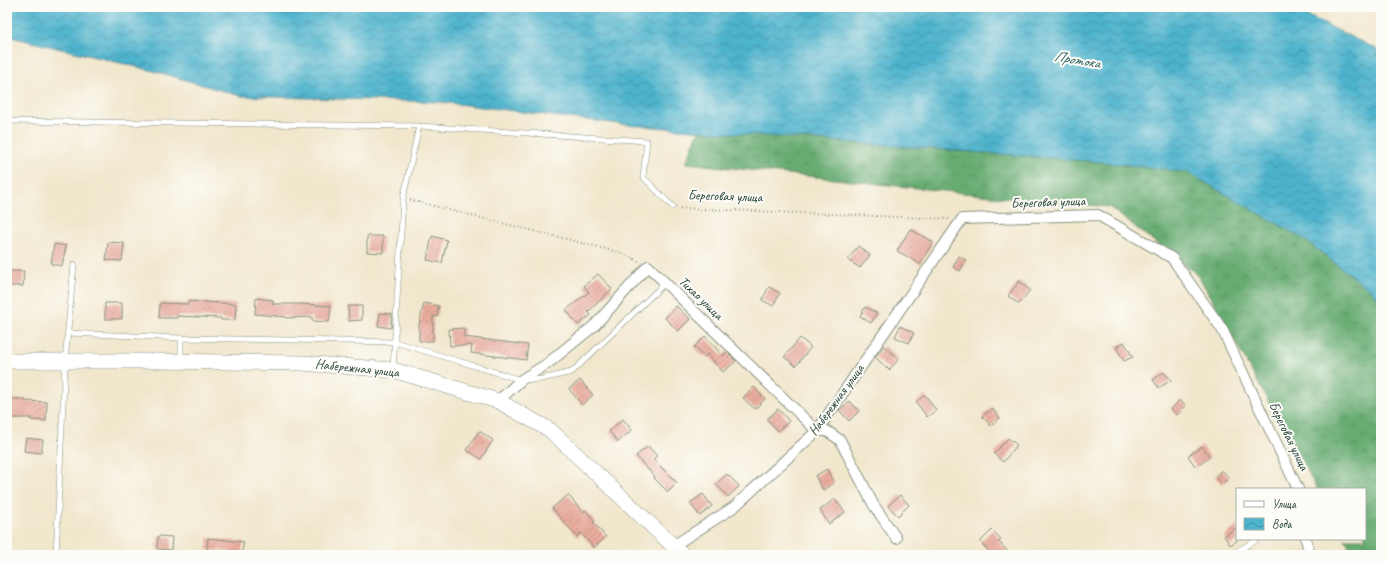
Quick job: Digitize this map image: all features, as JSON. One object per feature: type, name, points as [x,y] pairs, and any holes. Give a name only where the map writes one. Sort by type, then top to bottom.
[{"type":"street","name":"Береговая улица","points":[[962,219],[1098,215],[1172,258],[1222,329],[1298,488]]},
{"type":"street","name":"Набережная улица","points":[[7,361],[302,363],[393,370],[498,401],[550,430],[678,550],[734,507],[817,431],[962,219]]},
{"type":"street","name":"Тихая улица","points":[[648,266],[817,431],[827,431],[840,440],[873,504],[896,538]]},
{"type":"street","points":[[498,401],[521,380],[547,364],[595,325],[648,266]]},
{"type":"street","points":[[1306,540],[1310,555]]},
{"type":"lane","points":[[7,121],[419,126],[647,141],[643,177],[673,208]]},
{"type":"lane","points":[[393,370],[404,198],[419,126]]},
{"type":"lane","points":[[56,555],[65,362],[74,264]]},
{"type":"lane","points":[[68,333],[181,338],[395,342],[521,380],[542,379],[572,372],[665,283]]},
{"type":"lane","points":[[181,338],[181,361]]},
{"type":"lane","points":[[1231,555],[1256,540]]},
{"type":"path","points":[[404,198],[622,253],[648,266]]},
{"type":"path","name":"Береговая улица","points":[[673,208],[962,219]]},
{"type":"green space","points":[[699,130],[1101,162],[1188,172],[1304,239],[1375,294],[1381,303],[1381,555],[1354,555],[1346,540],[1366,540],[1366,488],[1316,488],[1198,275],[1109,207],[1009,198],[686,163]]},
{"type":"water","name":"Протока","points":[[7,7],[1290,7],[1376,49],[1381,53],[1381,303],[1375,294],[1304,239],[1187,172],[1101,162],[628,125],[441,102],[241,96],[154,71],[7,36]]},
{"type":"building","points":[[910,229],[933,242],[920,264],[897,251]]},
{"type":"building","points":[[367,236],[383,236],[383,253],[367,252]]},
{"type":"building","points":[[432,236],[447,240],[442,263],[427,260]]},
{"type":"building","points":[[108,242],[124,243],[122,261],[106,260]]},
{"type":"building","points":[[54,244],[66,246],[62,266],[51,264]]},
{"type":"building","points":[[858,246],[870,255],[860,268],[848,260]]},
{"type":"building","points":[[959,256],[966,260],[960,271],[953,267]]},
{"type":"building","points":[[8,271],[24,271],[23,286],[7,286]]},
{"type":"building","points":[[598,274],[612,289],[588,312],[591,315],[578,325],[566,310],[589,292],[584,286]]},
{"type":"building","points":[[1019,281],[1030,290],[1019,304],[1008,296]]},
{"type":"building","points":[[769,287],[780,293],[773,306],[762,300]]},
{"type":"building","points":[[256,298],[273,300],[273,304],[331,306],[329,322],[312,321],[312,317],[286,318],[255,314]]},
{"type":"building","points":[[188,301],[236,304],[235,320],[177,316],[177,318],[159,318],[160,303],[188,304]]},
{"type":"building","points":[[105,303],[122,303],[122,319],[105,319]]},
{"type":"building","points":[[424,303],[439,306],[437,317],[433,316],[433,341],[419,341],[419,325]]},
{"type":"building","points":[[348,306],[362,306],[362,320],[349,321]]},
{"type":"building","points":[[676,306],[690,319],[678,331],[665,318]]},
{"type":"building","points":[[865,307],[877,313],[871,323],[860,316]]},
{"type":"building","points":[[380,313],[392,314],[391,328],[378,326]]},
{"type":"building","points":[[900,326],[914,333],[909,343],[895,337]]},
{"type":"building","points":[[464,328],[464,337],[528,345],[526,360],[471,353],[472,345],[450,346],[449,329]]},
{"type":"building","points":[[705,336],[723,356],[727,352],[736,361],[723,372],[707,354],[704,357],[694,347]]},
{"type":"building","points":[[800,338],[811,347],[796,366],[784,357]]},
{"type":"building","points":[[1124,342],[1133,357],[1124,361],[1116,347]]},
{"type":"building","points":[[884,346],[899,359],[889,370],[875,357]]},
{"type":"building","points":[[1164,372],[1171,380],[1159,388],[1153,380]]},
{"type":"building","points":[[580,380],[593,395],[582,405],[569,389]]},
{"type":"building","points":[[754,387],[765,399],[755,409],[743,398]]},
{"type":"building","points":[[925,395],[936,410],[927,417],[916,402]]},
{"type":"building","points":[[9,399],[25,399],[25,401],[47,402],[46,421],[31,420],[31,418],[9,418]]},
{"type":"building","points":[[1180,400],[1186,406],[1177,415],[1171,409]]},
{"type":"building","points":[[850,401],[859,411],[849,421],[839,410]]},
{"type":"building","points":[[992,408],[1000,418],[991,426],[982,416]]},
{"type":"building","points":[[778,409],[789,421],[778,431],[767,419]]},
{"type":"building","points":[[623,419],[632,430],[618,442],[609,431]]},
{"type":"building","points":[[479,431],[493,440],[481,459],[467,450]]},
{"type":"building","points":[[26,438],[43,440],[41,453],[24,451]]},
{"type":"building","points":[[1008,438],[1017,445],[1003,462],[994,454]]},
{"type":"building","points":[[648,446],[657,456],[653,459],[677,483],[668,492],[636,456]]},
{"type":"building","points":[[1202,446],[1210,457],[1196,467],[1188,456]]},
{"type":"building","points":[[827,469],[834,483],[823,490],[815,476]]},
{"type":"building","points":[[1222,470],[1229,478],[1222,484],[1215,477]]},
{"type":"building","points":[[727,474],[739,486],[728,497],[716,484]]},
{"type":"building","points":[[703,494],[712,506],[700,516],[690,503]]},
{"type":"building","points":[[568,495],[583,512],[585,510],[595,521],[593,522],[606,537],[594,548],[581,533],[577,537],[552,508]]},
{"type":"building","points":[[900,495],[909,505],[898,516],[888,506]]},
{"type":"building","points":[[835,499],[845,512],[829,524],[820,510]]},
{"type":"building","points":[[1236,528],[1237,541],[1230,545],[1224,536]]},
{"type":"building","points":[[992,530],[1001,539],[999,542],[1011,555],[993,555],[980,542]]},
{"type":"building","points":[[158,536],[172,537],[171,550],[157,549]]},
{"type":"building","points":[[208,538],[244,542],[241,555],[231,555],[231,552],[207,550]]}]
